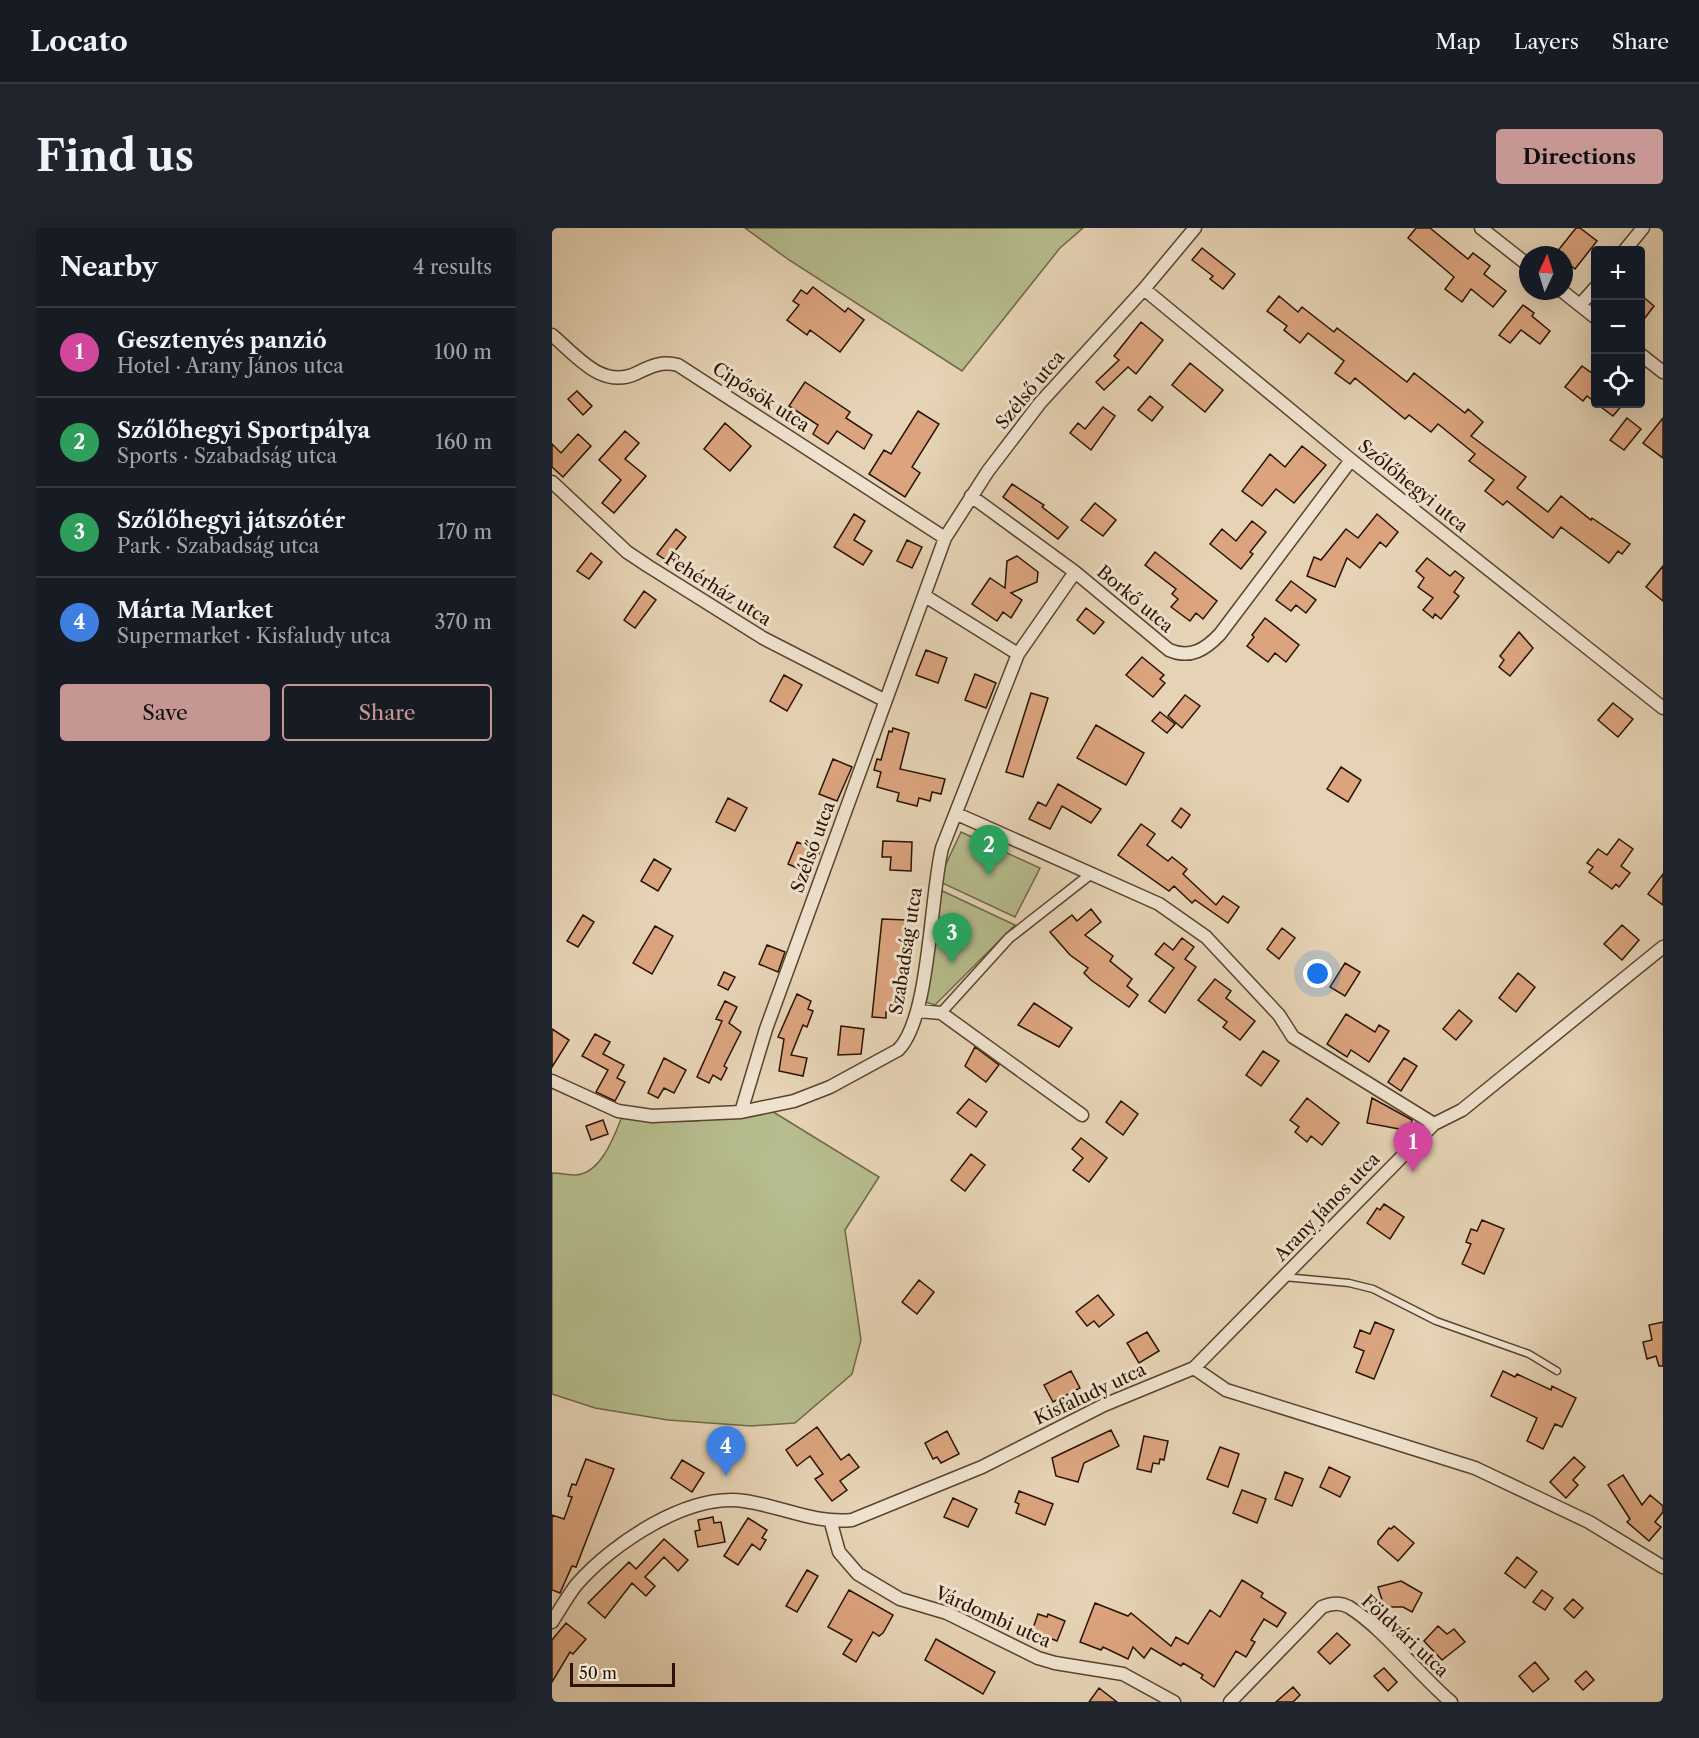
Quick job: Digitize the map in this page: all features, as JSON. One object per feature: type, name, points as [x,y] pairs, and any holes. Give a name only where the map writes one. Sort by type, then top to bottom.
[{"type":"street","name":"Szélső utca","points":[[741,1112],[766,1029],[884,700],[945,538],[971,496],[1040,403],[1144,289],[1195,228]]},
{"type":"street","points":[[1482,228],[1519,257]]},
{"type":"street","points":[[1628,246],[1643,228]]},
{"type":"street","name":"Szőlőhegyi utca","points":[[1144,289],[1351,460],[1663,708]]},
{"type":"street","points":[[1580,306],[1591,293]]},
{"type":"street","points":[[1573,300],[1591,314]]},
{"type":"street","name":"Cipősök utca","points":[[552,335],[587,366],[607,377],[623,378],[661,363],[678,365],[945,538]]},
{"type":"street","points":[[1645,357],[1663,372]]},
{"type":"street","name":"Borkő utca","points":[[971,496],[1075,572],[1169,650],[1180,654],[1191,654],[1207,647],[1220,634],[1351,460]]},
{"type":"street","name":"Fehérház utca","points":[[552,482],[609,536],[648,566],[763,638],[884,700]]},
{"type":"street","name":"Szabadság utca","points":[[552,1081],[618,1111],[652,1116],[741,1112],[794,1101],[830,1087],[898,1050],[906,1042],[919,1011],[936,874],[942,848],[1018,654],[1075,572]]},
{"type":"street","points":[[925,596],[1018,654]]},
{"type":"street","points":[[957,814],[1159,904],[1206,937],[1273,1008],[1293,1037],[1434,1124]]},
{"type":"street","points":[[941,1013],[1009,938],[1092,873]]},
{"type":"street","name":"Arany János utca","points":[[1194,1368],[1434,1124],[1462,1110],[1663,947]]},
{"type":"street","points":[[919,1011],[941,1013],[1082,1115]]},
{"type":"street","points":[[1194,1368],[1226,1390],[1475,1468],[1589,1522],[1663,1567]]},
{"type":"street","name":"Kisfaludy utca","points":[[552,1622],[577,1584],[612,1552],[657,1522],[683,1510],[712,1501],[744,1501],[831,1522],[852,1520],[982,1467],[1104,1405],[1194,1368]]},
{"type":"street","name":"Várdombi utca","points":[[831,1522],[839,1552],[858,1574],[900,1599],[947,1613],[1038,1658],[1123,1674],[1173,1702]]},
{"type":"street","name":"Földvári utca","points":[[1230,1702],[1322,1607],[1332,1603],[1348,1606],[1451,1702]]},
{"type":"lane","points":[[1284,1277],[1349,1283],[1373,1289],[1436,1322],[1529,1354],[1557,1371]]},
{"type":"green space","points":[[745,228],[1083,228],[1060,248],[962,371],[789,260]]},
{"type":"green space","points":[[961,832],[1040,868],[1015,917],[938,881]]},
{"type":"green space","points":[[934,887],[1015,925],[935,1005],[922,1001]]},
{"type":"green space","points":[[762,1105],[879,1177],[845,1230],[861,1340],[852,1374],[795,1423],[751,1426],[668,1420],[595,1408],[552,1394],[552,1173],[576,1175],[585,1173],[593,1167],[606,1151],[623,1114],[661,1120],[693,1121],[725,1116]]},
{"type":"building","points":[[1416,228],[1430,228],[1468,259],[1473,253],[1490,266],[1484,274],[1506,291],[1493,307],[1471,289],[1462,302],[1445,289],[1454,277],[1408,238]]},
{"type":"building","points":[[1576,228],[1580,228],[1597,241],[1575,269],[1573,267],[1573,246],[1562,246]]},
{"type":"building","points":[[1202,248],[1235,274],[1223,289],[1210,279],[1213,276],[1192,260]]},
{"type":"building","points":[[813,287],[845,312],[848,308],[864,320],[840,352],[810,330],[807,335],[787,320],[799,305],[793,301],[801,290],[807,294]]},
{"type":"building","points":[[1279,296],[1298,312],[1302,307],[1334,332],[1337,328],[1407,382],[1414,373],[1465,413],[1468,409],[1483,422],[1471,436],[1526,477],[1517,488],[1548,512],[1561,496],[1591,520],[1592,518],[1630,544],[1622,554],[1618,551],[1609,563],[1561,527],[1553,538],[1507,501],[1503,505],[1485,491],[1494,480],[1469,461],[1475,454],[1438,424],[1431,432],[1409,415],[1405,419],[1355,378],[1350,384],[1335,373],[1344,361],[1308,333],[1300,343],[1284,330],[1287,326],[1267,311]]},
{"type":"building","points":[[1645,298],[1654,306],[1645,318]]},
{"type":"building","points":[[1523,305],[1534,313],[1532,316],[1550,331],[1540,344],[1521,330],[1510,343],[1499,335]]},
{"type":"building","points":[[1141,322],[1163,340],[1136,374],[1128,367],[1104,390],[1096,382],[1119,360],[1114,356]]},
{"type":"building","points":[[1190,363],[1223,390],[1205,412],[1172,385]]},
{"type":"building","points":[[1582,366],[1591,372],[1591,399],[1587,396],[1583,401],[1565,387]]},
{"type":"building","points":[[805,382],[850,412],[846,418],[872,435],[864,449],[837,431],[828,444],[813,434],[818,425],[789,406]]},
{"type":"building","points":[[577,391],[592,406],[583,415],[568,399]]},
{"type":"building","points":[[1150,396],[1163,407],[1152,421],[1138,410]]},
{"type":"building","points":[[1103,407],[1115,416],[1091,450],[1070,433],[1078,423],[1085,429]]},
{"type":"building","points":[[1602,408],[1620,408],[1613,416]]},
{"type":"building","points":[[918,411],[939,424],[912,467],[920,473],[905,497],[869,474],[884,450],[891,454]]},
{"type":"building","points":[[1627,418],[1641,429],[1624,450],[1610,440]]},
{"type":"building","points":[[1663,418],[1663,458],[1643,443]]},
{"type":"building","points":[[725,423],[751,446],[730,471],[704,449]]},
{"type":"building","points":[[625,431],[639,443],[625,459],[646,476],[614,513],[602,503],[621,480],[599,460]]},
{"type":"building","points":[[578,434],[591,446],[563,477],[552,467],[552,444],[561,453]]},
{"type":"building","points":[[1302,446],[1326,465],[1294,503],[1276,489],[1262,506],[1242,491],[1270,454],[1285,467]]},
{"type":"building","points":[[1395,463],[1407,473],[1400,483],[1387,473]]},
{"type":"building","points":[[1012,484],[1044,505],[1042,507],[1068,527],[1058,539],[1003,497]]},
{"type":"building","points":[[1095,503],[1116,520],[1103,536],[1081,520]]},
{"type":"building","points":[[854,514],[865,521],[854,540],[872,551],[863,565],[834,547]]},
{"type":"building","points":[[1377,514],[1398,532],[1386,547],[1380,542],[1360,568],[1347,558],[1335,587],[1307,576],[1314,557],[1321,560],[1346,529],[1358,538]]},
{"type":"building","points":[[1252,521],[1266,532],[1250,552],[1253,554],[1241,569],[1210,544],[1222,529],[1236,541]]},
{"type":"building","points":[[676,529],[686,537],[667,561],[657,554]]},
{"type":"building","points":[[907,540],[922,547],[912,568],[897,561]]},
{"type":"building","points":[[1155,552],[1217,601],[1203,619],[1196,613],[1190,621],[1171,607],[1178,599],[1172,594],[1176,589],[1145,565]]},
{"type":"building","points":[[591,553],[602,562],[589,579],[577,571]]},
{"type":"building","points":[[1017,556],[1038,572],[1037,582],[1011,593],[1022,600],[1011,618],[1003,612],[997,621],[972,604],[990,578],[1005,588],[1007,561]]},
{"type":"building","points":[[1427,558],[1450,576],[1455,571],[1464,578],[1454,592],[1459,596],[1441,619],[1435,614],[1433,618],[1423,610],[1433,598],[1418,587],[1424,578],[1416,571]]},
{"type":"building","points":[[1663,566],[1663,601],[1646,587]]},
{"type":"building","points":[[1291,581],[1316,600],[1306,613],[1296,605],[1291,611],[1276,600]]},
{"type":"building","points":[[644,591],[656,600],[635,628],[624,620]]},
{"type":"building","points":[[1086,608],[1104,622],[1094,634],[1077,620]]},
{"type":"building","points":[[1265,618],[1299,645],[1286,662],[1275,653],[1268,662],[1247,646]]},
{"type":"building","points":[[1519,632],[1533,648],[1510,676],[1499,667],[1504,660],[1500,656]]},
{"type":"building","points":[[926,650],[947,658],[938,683],[916,675]]},
{"type":"building","points":[[1142,657],[1164,675],[1160,679],[1165,683],[1153,697],[1126,675]]},
{"type":"building","points":[[975,674],[996,683],[986,708],[965,700]]},
{"type":"building","points":[[784,675],[802,685],[787,711],[770,701]]},
{"type":"building","points":[[1031,693],[1048,698],[1023,777],[1006,772]]},
{"type":"building","points":[[1185,695],[1200,706],[1182,728],[1168,716]]},
{"type":"building","points":[[1613,703],[1633,719],[1618,737],[1598,720]]},
{"type":"building","points":[[1160,712],[1175,724],[1167,733],[1152,721]]},
{"type":"building","points":[[1096,725],[1144,753],[1126,785],[1077,758]]},
{"type":"building","points":[[893,728],[909,733],[900,769],[945,779],[941,794],[932,792],[930,801],[919,798],[917,806],[897,801],[899,793],[877,787],[881,772],[874,770],[877,759],[881,760],[889,731],[892,732]]},
{"type":"building","points":[[833,759],[852,767],[837,801],[819,794]]},
{"type":"building","points":[[1341,767],[1361,780],[1348,802],[1327,789]]},
{"type":"building","points":[[1058,784],[1101,809],[1091,823],[1062,806],[1050,829],[1029,819],[1038,802],[1046,806]]},
{"type":"building","points":[[728,798],[747,808],[735,831],[716,822]]},
{"type":"building","points":[[1181,808],[1190,815],[1181,828],[1172,821]]},
{"type":"building","points":[[1141,824],[1155,834],[1147,845],[1168,861],[1172,857],[1187,869],[1183,874],[1216,905],[1223,896],[1239,907],[1228,923],[1195,900],[1192,903],[1174,886],[1169,891],[1118,855]]},
{"type":"building","points":[[1619,839],[1633,849],[1621,866],[1630,873],[1619,887],[1616,884],[1612,889],[1589,872],[1593,867],[1587,863],[1598,849],[1607,855]]},
{"type":"building","points":[[883,841],[912,842],[911,871],[890,870],[891,857],[882,857]]},
{"type":"building","points":[[797,842],[820,851],[811,874],[788,864]]},
{"type":"building","points":[[654,859],[671,869],[658,891],[641,881]]},
{"type":"building","points":[[1663,874],[1663,905],[1648,894]]},
{"type":"building","points":[[1091,909],[1101,922],[1085,935],[1113,956],[1110,961],[1132,979],[1127,986],[1138,995],[1129,1007],[1091,980],[1084,973],[1088,968],[1070,955],[1050,932],[1072,915],[1077,921]]},
{"type":"building","points":[[583,915],[594,922],[578,947],[567,941]]},
{"type":"building","points":[[882,919],[907,920],[898,1014],[886,1012],[886,1018],[872,1017]]},
{"type":"building","points":[[1622,925],[1639,940],[1622,960],[1604,944]]},
{"type":"building","points":[[655,926],[673,936],[652,974],[633,963]]},
{"type":"building","points":[[1282,928],[1295,938],[1279,959],[1267,949]]},
{"type":"building","points":[[1182,938],[1194,947],[1185,959],[1196,967],[1165,1013],[1149,1001],[1174,968],[1155,954],[1164,943],[1173,950]]},
{"type":"building","points":[[767,945],[785,952],[778,972],[759,964]]},
{"type":"building","points":[[1345,963],[1360,972],[1345,996],[1330,987]]},
{"type":"building","points":[[724,972],[735,977],[728,990],[718,985]]},
{"type":"building","points":[[1518,973],[1535,987],[1516,1012],[1499,998]]},
{"type":"building","points":[[1215,979],[1231,991],[1226,998],[1255,1021],[1240,1040],[1223,1027],[1227,1022],[1198,1000]]},
{"type":"building","points":[[797,994],[811,1001],[808,1009],[813,1011],[807,1027],[803,1025],[791,1055],[807,1058],[803,1076],[779,1071],[784,1039],[778,1037]]},
{"type":"building","points":[[725,1001],[737,1007],[729,1023],[741,1032],[724,1066],[727,1068],[721,1080],[713,1075],[709,1083],[697,1077],[722,1021],[716,1019]]},
{"type":"building","points":[[1034,1003],[1072,1028],[1059,1047],[1018,1025]]},
{"type":"building","points":[[1459,1010],[1472,1021],[1456,1040],[1443,1029]]},
{"type":"building","points":[[1346,1014],[1375,1032],[1379,1025],[1389,1031],[1369,1062],[1351,1050],[1347,1057],[1327,1044]]},
{"type":"building","points":[[841,1026],[864,1029],[861,1054],[838,1055]]},
{"type":"building","points":[[552,1029],[569,1040],[552,1067]]},
{"type":"building","points":[[595,1034],[610,1042],[603,1054],[624,1065],[617,1078],[625,1082],[615,1101],[596,1092],[608,1070],[582,1056]]},
{"type":"building","points":[[975,1047],[999,1065],[986,1082],[965,1066]]},
{"type":"building","points":[[1263,1051],[1279,1061],[1261,1086],[1246,1075]]},
{"type":"building","points":[[664,1058],[686,1070],[674,1093],[664,1088],[658,1098],[648,1093]]},
{"type":"building","points":[[1404,1058],[1417,1066],[1401,1091],[1388,1082]]},
{"type":"building","points":[[1307,1098],[1339,1123],[1322,1145],[1311,1136],[1307,1142],[1295,1132],[1299,1127],[1290,1120]]},
{"type":"building","points":[[1372,1098],[1412,1120],[1410,1131],[1367,1123]]},
{"type":"building","points":[[969,1099],[987,1112],[976,1127],[957,1113]]},
{"type":"building","points":[[1121,1101],[1138,1114],[1123,1135],[1106,1122]]},
{"type":"building","points":[[603,1120],[608,1134],[591,1140],[586,1126]]},
{"type":"building","points":[[1081,1138],[1107,1158],[1089,1182],[1073,1170],[1083,1158],[1072,1149]]},
{"type":"building","points":[[971,1154],[985,1165],[965,1191],[951,1180]]},
{"type":"building","points":[[1384,1204],[1404,1217],[1390,1239],[1367,1223],[1377,1208],[1380,1210]]},
{"type":"building","points":[[1482,1220],[1504,1229],[1484,1274],[1462,1264],[1471,1244],[1466,1242],[1471,1229],[1477,1231]]},
{"type":"building","points":[[919,1280],[934,1292],[917,1314],[902,1302]]},
{"type":"building","points":[[1098,1295],[1114,1315],[1099,1327],[1094,1321],[1087,1326],[1076,1312]]},
{"type":"building","points":[[1375,1322],[1394,1330],[1374,1379],[1356,1372],[1364,1351],[1354,1347],[1360,1330],[1370,1334]]},
{"type":"building","points":[[1663,1322],[1663,1366],[1659,1366],[1656,1356],[1647,1359],[1643,1342],[1652,1340],[1649,1325]]},
{"type":"building","points":[[1147,1332],[1159,1351],[1139,1363],[1127,1343]]},
{"type":"building","points":[[1071,1371],[1080,1388],[1053,1402],[1044,1385]]},
{"type":"building","points":[[1503,1371],[1515,1377],[1517,1374],[1551,1390],[1552,1386],[1576,1398],[1562,1427],[1555,1424],[1543,1449],[1527,1441],[1537,1418],[1491,1396]]},
{"type":"building","points":[[817,1427],[841,1460],[849,1454],[859,1467],[840,1481],[847,1490],[832,1501],[815,1479],[823,1474],[810,1456],[797,1466],[786,1450]]},
{"type":"building","points":[[1111,1430],[1119,1446],[1084,1463],[1078,1482],[1056,1476],[1052,1458]]},
{"type":"building","points":[[947,1431],[959,1454],[941,1463],[937,1457],[933,1459],[925,1443]]},
{"type":"building","points":[[1144,1436],[1168,1441],[1164,1460],[1160,1459],[1159,1464],[1153,1463],[1151,1472],[1137,1469]]},
{"type":"building","points":[[1220,1447],[1239,1454],[1228,1487],[1207,1479]]},
{"type":"building","points":[[1574,1457],[1585,1467],[1573,1480],[1578,1485],[1566,1498],[1550,1482]]},
{"type":"building","points":[[586,1459],[614,1469],[576,1567],[572,1566],[560,1593],[552,1590],[552,1515],[564,1519],[572,1497],[568,1496],[572,1484],[576,1485]]},
{"type":"building","points":[[682,1460],[704,1473],[692,1492],[671,1478]]},
{"type":"building","points":[[1329,1467],[1350,1477],[1340,1497],[1320,1487]]},
{"type":"building","points":[[1285,1472],[1303,1479],[1292,1506],[1275,1499]]},
{"type":"building","points":[[1623,1475],[1642,1505],[1650,1495],[1663,1506],[1663,1512],[1655,1522],[1661,1527],[1649,1541],[1627,1522],[1630,1519],[1608,1485]]},
{"type":"building","points":[[1242,1490],[1266,1499],[1257,1523],[1233,1513]]},
{"type":"building","points":[[1019,1491],[1053,1504],[1045,1525],[1016,1513],[1019,1504],[1015,1502]]},
{"type":"building","points":[[953,1498],[977,1509],[968,1527],[944,1517]]},
{"type":"building","points":[[713,1517],[714,1523],[721,1522],[725,1542],[698,1547],[695,1531],[700,1530],[698,1520]]},
{"type":"building","points":[[748,1518],[767,1530],[762,1538],[766,1540],[760,1550],[752,1544],[738,1565],[724,1556]]},
{"type":"building","points":[[1394,1526],[1414,1543],[1398,1561],[1378,1544],[1389,1528]]},
{"type":"building","points":[[664,1539],[688,1560],[678,1571],[664,1557],[645,1577],[655,1586],[646,1596],[632,1583],[605,1618],[588,1603],[629,1562],[636,1569]]},
{"type":"building","points":[[1517,1557],[1537,1572],[1525,1588],[1505,1573]]},
{"type":"building","points":[[807,1570],[818,1576],[797,1612],[786,1606]]},
{"type":"building","points":[[1242,1580],[1263,1593],[1261,1597],[1286,1613],[1277,1627],[1264,1619],[1251,1640],[1255,1642],[1246,1657],[1236,1651],[1214,1687],[1201,1678],[1203,1675],[1183,1663],[1181,1666],[1151,1648],[1144,1658],[1133,1647],[1128,1659],[1103,1647],[1101,1650],[1080,1642],[1095,1603],[1128,1616],[1131,1613],[1171,1646],[1176,1637],[1188,1644],[1210,1610],[1220,1617]]},
{"type":"building","points":[[1401,1581],[1422,1593],[1412,1612],[1403,1607],[1384,1607],[1378,1587]]},
{"type":"building","points":[[849,1590],[893,1615],[883,1633],[879,1636],[873,1632],[856,1662],[843,1654],[852,1640],[828,1627]]},
{"type":"building","points":[[1542,1590],[1553,1598],[1545,1610],[1533,1602]]},
{"type":"building","points":[[1573,1599],[1583,1608],[1574,1618],[1564,1609]]},
{"type":"building","points":[[1038,1614],[1047,1617],[1048,1614],[1065,1621],[1057,1641],[1032,1631]]},
{"type":"building","points":[[566,1623],[586,1639],[573,1654],[570,1652],[552,1682],[552,1640]]},
{"type":"building","points":[[1438,1626],[1447,1634],[1454,1629],[1465,1642],[1442,1660],[1424,1641]]},
{"type":"building","points":[[1337,1633],[1350,1645],[1330,1664],[1318,1652]]},
{"type":"building","points":[[936,1639],[995,1672],[983,1694],[925,1660]]},
{"type":"building","points":[[1535,1662],[1549,1679],[1533,1692],[1519,1676]]},
{"type":"building","points":[[1384,1668],[1397,1682],[1388,1691],[1374,1676]]},
{"type":"building","points":[[1586,1671],[1594,1680],[1583,1690],[1575,1681]]},
{"type":"building","points":[[1293,1687],[1300,1695],[1293,1702],[1276,1702]]},
{"type":"building","points":[[1099,1688],[1117,1702],[1089,1702]]},
{"type":"place","name":"Szőlőhegyi Sportpálya","points":[[989,875]]},
{"type":"place","name":"Szőlőhegyi játszótér","points":[[952,963]]},
{"type":"place","name":"Gesztenyés panzió","points":[[1413,1172]]},
{"type":"place","name":"Márta Market","points":[[726,1476]]}]
